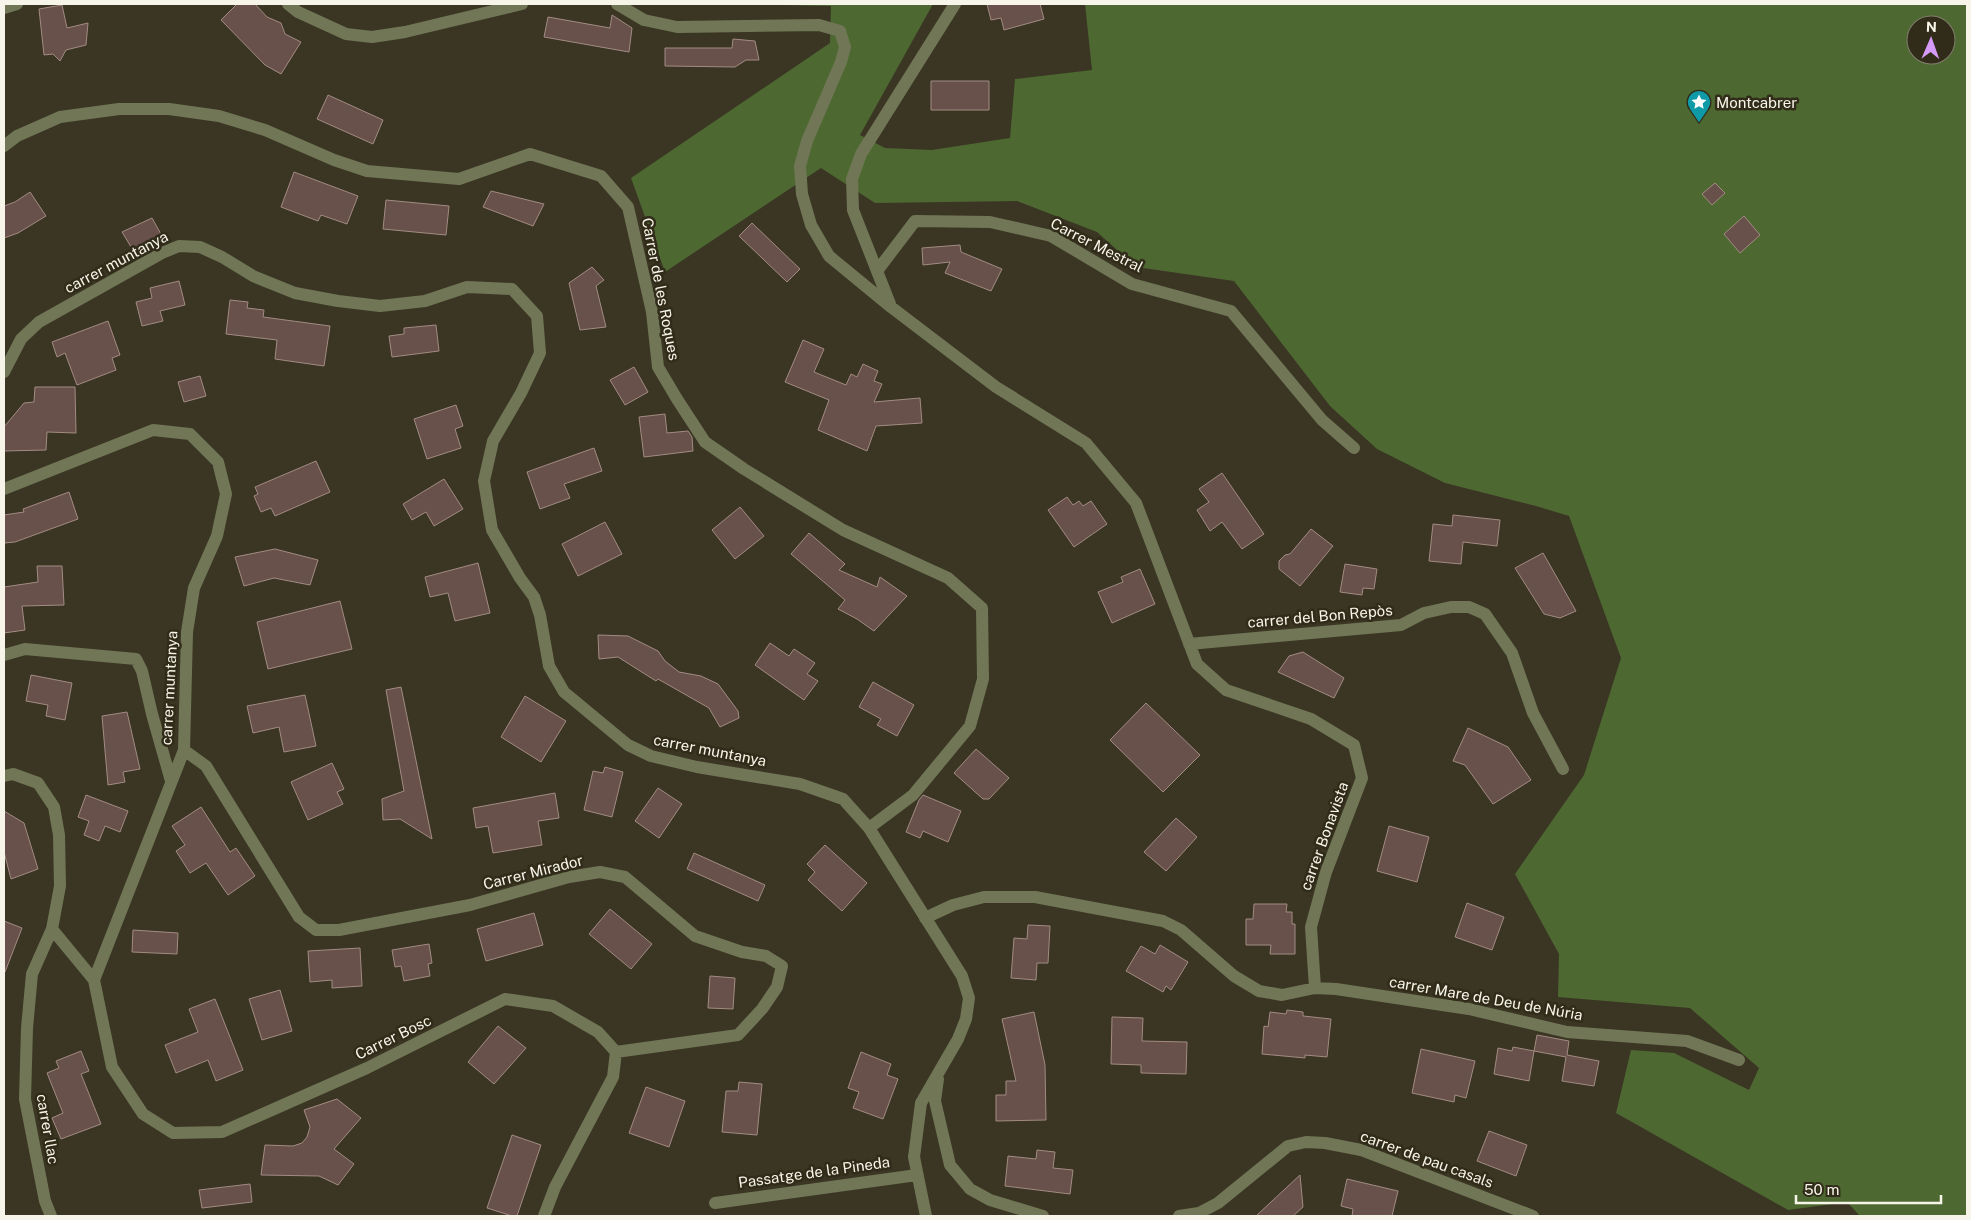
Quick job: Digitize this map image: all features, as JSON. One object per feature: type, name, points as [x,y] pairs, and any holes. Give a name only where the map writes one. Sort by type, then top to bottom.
[{"type":"street","points":[[4,8],[17,4]]},
{"type":"street","points":[[288,4],[298,12],[346,34],[372,37],[404,32],[522,4]]},
{"type":"street","points":[[617,4],[644,20],[677,27],[819,25],[840,31],[845,47],[841,62],[807,141],[800,166],[802,194],[811,225],[829,256],[891,307],[996,387],[1086,443],[1136,503],[1189,644]]},
{"type":"street","points":[[891,307],[853,210],[852,179],[861,154],[955,4]]},
{"type":"street","name":"Carrer de les Roques","points":[[4,146],[17,136],[60,116],[119,109],[169,109],[219,116],[265,130],[334,160],[367,171],[459,179],[530,154],[601,176],[628,207],[652,312],[658,367],[705,442],[744,469],[843,530],[948,578],[982,608],[984,679],[970,726],[914,795],[869,828]]},
{"type":"street","name":"Carrer Mestral","points":[[877,271],[915,221],[990,222],[1051,236],[1132,284],[1231,312],[1322,420],[1354,448]]},
{"type":"street","name":"carrer muntanya","points":[[4,372],[21,339],[39,322],[162,253],[179,246],[200,246],[253,276],[295,293],[338,301],[380,306],[425,301],[467,287],[512,289],[537,316],[540,353],[521,393],[493,441],[484,481],[492,530],[520,578],[534,597],[540,615],[549,666],[564,692],[628,745],[651,756],[697,767],[800,784],[842,799],[869,828],[962,976],[968,998],[966,1019],[958,1039],[921,1103],[914,1157],[926,1216]]},
{"type":"street","name":"carrer muntanya","points":[[4,489],[153,430],[190,434],[218,462],[226,494],[217,536],[194,588],[187,632],[184,750],[94,980]]},
{"type":"street","name":"carrer del Bon Repòs","points":[[1189,644],[1401,625],[1424,613],[1451,607],[1469,607],[1485,614],[1512,653],[1533,713],[1563,769]]},
{"type":"street","name":"carrer Bonavista","points":[[1189,644],[1197,664],[1226,690],[1311,719],[1354,745],[1362,778],[1326,872],[1311,927],[1315,988]]},
{"type":"street","points":[[4,655],[25,650],[136,660],[142,671],[171,781]]},
{"type":"street","name":"Carrer Mirador","points":[[184,750],[206,766],[299,917],[316,930],[339,930],[470,905],[569,877],[600,872],[625,877],[695,936],[742,952],[766,956],[782,966],[777,987],[762,1009],[738,1035],[616,1052]]},
{"type":"street","points":[[4,776],[14,774],[38,783],[54,807],[59,835],[60,886],[52,929],[94,980]]},
{"type":"street","name":"carrer Mare de Deu de Núria","points":[[925,918],[953,905],[984,897],[1035,897],[1163,921],[1181,930],[1234,976],[1259,991],[1282,995],[1315,988],[1336,989],[1469,1009],[1567,1032],[1687,1041],[1739,1060]]},
{"type":"street","name":"carrer llac","points":[[51,1216],[45,1201],[25,1099],[27,1028],[32,974],[52,929]]},
{"type":"street","name":"Carrer Bosc","points":[[94,980],[112,1067],[143,1114],[173,1133],[222,1132],[367,1068],[505,999],[553,1006],[598,1032],[616,1052]]},
{"type":"street","points":[[544,1216],[555,1187],[613,1077],[616,1052]]},
{"type":"street","points":[[938,1075],[935,1101],[950,1166],[970,1189],[990,1200],[1044,1216]]},
{"type":"street","name":"carrer de pau casals","points":[[1179,1216],[1199,1213],[1218,1203],[1288,1146],[1306,1142],[1325,1143],[1361,1150],[1533,1216]]},
{"type":"street","name":"Passatge de la Pineda","points":[[715,1203],[917,1175]]},
{"type":"green space","points":[[741,4],[933,4],[860,135],[885,148],[932,150],[1010,138],[1015,79],[1092,70],[1085,4],[1967,4],[1967,1216],[1860,1216],[1847,1202],[1788,1210],[1616,1113],[1631,1050],[1674,1053],[1749,1090],[1759,1068],[1690,1008],[1558,997],[1559,954],[1515,874],[1584,775],[1621,658],[1569,516],[1445,483],[1377,449],[1330,406],[1234,281],[1136,267],[1097,232],[1017,201],[875,203],[821,168],[665,272],[631,178],[830,43],[831,6]]},
{"type":"building","points":[[237,4],[255,4],[267,17],[281,23],[285,34],[301,42],[281,74],[265,65],[221,20]]},
{"type":"building","points":[[987,4],[1040,4],[1044,19],[1004,30],[1001,18],[991,20]]},
{"type":"building","points":[[62,5],[67,28],[88,23],[86,45],[66,50],[60,61],[53,54],[44,55],[39,9]]},
{"type":"building","points":[[612,15],[632,28],[629,52],[544,37],[548,17],[610,28]]},
{"type":"building","points":[[733,39],[755,41],[759,60],[746,60],[735,67],[665,66],[665,48],[732,48]]},
{"type":"building","points":[[931,81],[989,81],[989,110],[931,110]]},
{"type":"building","points":[[328,95],[383,120],[373,144],[317,119]]},
{"type":"building","points":[[294,172],[358,196],[347,224],[321,215],[318,221],[281,207]]},
{"type":"building","points":[[1715,183],[1725,193],[1712,205],[1702,194]]},
{"type":"building","points":[[491,191],[544,204],[533,226],[483,207]]},
{"type":"building","points":[[30,192],[46,216],[18,233],[4,238],[4,206],[15,202]]},
{"type":"building","points":[[386,200],[449,206],[446,235],[383,229]]},
{"type":"building","points":[[1744,216],[1760,235],[1740,253],[1724,234]]},
{"type":"building","points":[[152,218],[162,236],[134,252],[122,232]]},
{"type":"building","points":[[752,223],[800,269],[787,282],[739,236]]},
{"type":"building","points":[[960,245],[961,252],[1002,269],[991,291],[945,273],[950,262],[923,265],[922,248]]},
{"type":"building","points":[[592,267],[604,280],[596,286],[606,327],[580,330],[569,283]]},
{"type":"building","points":[[179,281],[185,305],[160,311],[163,321],[142,326],[136,302],[152,298],[150,288]]},
{"type":"building","points":[[230,300],[248,302],[247,308],[264,310],[263,317],[330,326],[324,366],[275,359],[277,340],[226,334]]},
{"type":"building","points":[[108,321],[120,355],[112,358],[116,370],[77,385],[65,353],[57,357],[52,342]]},
{"type":"building","points":[[436,325],[439,351],[392,357],[389,336],[404,334],[404,328]]},
{"type":"building","points":[[803,340],[824,349],[814,372],[846,385],[851,374],[857,377],[863,364],[878,371],[874,381],[882,384],[874,402],[920,398],[922,423],[876,426],[867,451],[818,430],[829,400],[785,382]]},
{"type":"building","points":[[634,367],[648,392],[625,405],[610,380]]},
{"type":"building","points":[[200,376],[206,396],[184,402],[178,382]]},
{"type":"building","points":[[35,387],[75,387],[76,433],[47,432],[46,450],[4,451],[4,427],[24,403],[34,402]]},
{"type":"building","points":[[456,405],[463,426],[455,429],[461,448],[427,459],[414,419]]},
{"type":"building","points":[[665,414],[667,433],[688,431],[692,437],[693,451],[644,457],[639,417]]},
{"type":"building","points":[[594,448],[602,471],[564,484],[570,498],[540,509],[527,472]]},
{"type":"building","points":[[316,461],[330,492],[275,516],[271,508],[261,512],[254,496],[258,494],[255,487]]},
{"type":"building","points":[[1222,473],[1264,534],[1242,549],[1222,522],[1210,531],[1197,510],[1209,502],[1199,489]]},
{"type":"building","points":[[444,479],[463,509],[434,526],[426,512],[412,520],[403,504]]},
{"type":"building","points":[[69,492],[78,519],[15,542],[4,543],[4,515],[24,512],[23,509]]},
{"type":"building","points":[[1067,497],[1073,505],[1079,501],[1083,506],[1091,501],[1107,524],[1074,547],[1048,510]]},
{"type":"building","points":[[740,507],[764,536],[735,559],[712,530]]},
{"type":"building","points":[[1453,515],[1500,520],[1497,546],[1463,542],[1461,564],[1429,561],[1433,524],[1452,526]]},
{"type":"building","points":[[605,522],[622,554],[578,576],[562,544]]},
{"type":"building","points":[[1311,529],[1333,546],[1300,586],[1279,569],[1279,561],[1285,555],[1290,554]]},
{"type":"building","points":[[809,533],[845,564],[839,570],[877,587],[880,577],[907,596],[874,631],[838,609],[845,600],[791,554]]},
{"type":"building","points":[[275,549],[318,560],[310,585],[274,578],[244,586],[235,557]]},
{"type":"building","points":[[1543,553],[1576,611],[1560,618],[1544,614],[1515,568]]},
{"type":"building","points":[[478,563],[490,613],[455,621],[448,593],[430,597],[425,577]]},
{"type":"building","points":[[1345,564],[1377,569],[1374,589],[1363,588],[1362,595],[1340,592]]},
{"type":"building","points":[[37,566],[62,566],[64,605],[22,606],[25,630],[4,633],[4,587],[38,582]]},
{"type":"building","points":[[1140,569],[1155,604],[1112,623],[1098,592],[1123,582],[1121,577]]},
{"type":"building","points":[[340,601],[352,649],[268,669],[257,622]]},
{"type":"building","points":[[598,635],[628,636],[658,651],[665,661],[679,672],[701,676],[718,684],[738,711],[739,718],[720,727],[709,708],[658,679],[656,681],[618,657],[599,659]]},
{"type":"building","points":[[770,643],[789,656],[794,649],[815,663],[807,674],[818,681],[804,700],[755,665]]},
{"type":"building","points":[[1303,652],[1344,678],[1334,698],[1278,672],[1289,656]]},
{"type":"building","points":[[31,675],[72,683],[65,720],[46,716],[48,705],[26,701]]},
{"type":"building","points":[[873,682],[914,705],[897,736],[877,725],[881,719],[859,707]]},
{"type":"building","points":[[401,687],[432,839],[400,819],[383,820],[382,799],[404,791],[386,690]]},
{"type":"building","points":[[305,695],[316,746],[284,752],[279,727],[253,733],[247,706]]},
{"type":"building","points":[[525,696],[566,721],[541,762],[501,737]]},
{"type":"building","points":[[1146,703],[1200,755],[1163,792],[1110,740]]},
{"type":"building","points":[[127,712],[140,769],[123,772],[125,782],[108,785],[102,716]]},
{"type":"building","points":[[1468,728],[1508,747],[1531,780],[1493,804],[1465,765],[1453,761]]},
{"type":"building","points":[[976,749],[1009,778],[989,799],[983,799],[954,773]]},
{"type":"building","points":[[332,763],[344,789],[337,792],[343,804],[308,820],[291,782]]},
{"type":"building","points":[[605,767],[623,772],[612,817],[584,810],[593,771],[603,773]]},
{"type":"building","points":[[658,788],[682,804],[659,838],[635,821]]},
{"type":"building","points":[[555,793],[559,818],[538,821],[542,845],[493,853],[488,826],[476,828],[473,808]]},
{"type":"building","points":[[86,795],[128,811],[120,832],[105,826],[99,841],[84,835],[89,821],[78,817]]},
{"type":"building","points":[[923,795],[961,811],[948,842],[923,831],[920,838],[906,832],[919,800]]},
{"type":"building","points":[[201,807],[230,852],[236,848],[255,876],[228,895],[206,863],[190,873],[176,851],[185,845],[172,826]]},
{"type":"building","points":[[4,811],[24,823],[38,869],[11,879],[4,852]]},
{"type":"building","points":[[1176,818],[1197,837],[1166,871],[1144,852]]},
{"type":"building","points":[[1389,826],[1429,837],[1417,882],[1377,871]]},
{"type":"building","points":[[825,845],[867,883],[842,911],[808,880],[815,872],[807,864]]},
{"type":"building","points":[[694,853],[765,885],[758,901],[687,869]]},
{"type":"building","points":[[1467,903],[1504,917],[1492,950],[1455,937]]},
{"type":"building","points":[[1254,904],[1287,904],[1286,912],[1292,912],[1292,924],[1295,924],[1295,954],[1270,954],[1271,945],[1246,945],[1246,919],[1253,919]]},
{"type":"building","points":[[610,909],[652,944],[631,969],[589,934]]},
{"type":"building","points":[[534,913],[543,945],[486,961],[477,929]]},
{"type":"building","points":[[4,921],[22,928],[5,972],[4,972]]},
{"type":"building","points":[[1028,925],[1050,926],[1048,963],[1037,963],[1036,980],[1011,978],[1014,938],[1027,939]]},
{"type":"building","points":[[133,930],[178,933],[177,954],[132,952]]},
{"type":"building","points":[[429,944],[432,963],[428,964],[430,976],[404,981],[401,966],[395,967],[392,950]]},
{"type":"building","points":[[1160,945],[1188,962],[1171,990],[1166,986],[1163,992],[1126,971],[1141,946],[1155,954]]},
{"type":"building","points":[[360,948],[362,986],[332,988],[332,980],[310,982],[308,951]]},
{"type":"building","points":[[710,976],[735,978],[733,1009],[708,1008]]},
{"type":"building","points":[[280,990],[292,1031],[262,1040],[249,999]]},
{"type":"building","points":[[215,999],[243,1070],[216,1081],[208,1060],[176,1073],[165,1045],[198,1032],[189,1009]]},
{"type":"building","points":[[1287,1010],[1303,1012],[1303,1016],[1331,1019],[1327,1057],[1305,1055],[1305,1058],[1262,1054],[1264,1026],[1268,1027],[1270,1012],[1286,1014]]},
{"type":"building","points":[[1034,1012],[1045,1065],[1046,1120],[996,1121],[996,1095],[1006,1095],[1006,1081],[1016,1081],[1002,1019]]},
{"type":"building","points":[[1112,1017],[1143,1018],[1142,1041],[1187,1042],[1186,1074],[1141,1073],[1141,1065],[1111,1064]]},
{"type":"building","points":[[498,1026],[526,1048],[494,1084],[468,1062]]},
{"type":"building","points":[[1537,1035],[1569,1041],[1567,1055],[1599,1061],[1594,1086],[1562,1081],[1566,1057],[1534,1051]]},
{"type":"building","points":[[1513,1047],[1534,1051],[1529,1081],[1494,1074],[1498,1048],[1512,1051]]},
{"type":"building","points":[[1421,1049],[1475,1061],[1466,1098],[1455,1095],[1454,1102],[1412,1093]]},
{"type":"building","points":[[81,1051],[89,1071],[81,1074],[101,1124],[61,1139],[52,1118],[63,1113],[47,1073],[59,1068],[56,1061]]},
{"type":"building","points":[[861,1052],[891,1064],[887,1075],[898,1079],[883,1119],[853,1108],[859,1092],[848,1088]]},
{"type":"building","points":[[739,1082],[762,1084],[757,1135],[722,1132],[726,1091],[738,1091]]},
{"type":"building","points":[[646,1087],[685,1101],[669,1147],[629,1133]]},
{"type":"building","points":[[337,1099],[361,1118],[334,1149],[354,1164],[338,1185],[319,1176],[261,1175],[265,1145],[293,1146],[302,1143],[307,1137],[310,1127],[304,1110]]},
{"type":"building","points":[[1489,1131],[1527,1145],[1516,1176],[1477,1161]]},
{"type":"building","points":[[512,1135],[541,1145],[517,1216],[487,1208]]},
{"type":"building","points":[[1037,1150],[1055,1152],[1053,1168],[1073,1170],[1070,1194],[1005,1186],[1008,1156],[1036,1159]]},
{"type":"building","points":[[1300,1175],[1303,1207],[1293,1216],[1256,1216]]},
{"type":"building","points":[[1347,1179],[1398,1191],[1392,1216],[1352,1216],[1353,1209],[1341,1206]]},
{"type":"building","points":[[250,1184],[252,1202],[202,1208],[199,1190]]},
{"type":"place","name":"Montcabrer","points":[[1699,123]]}]
